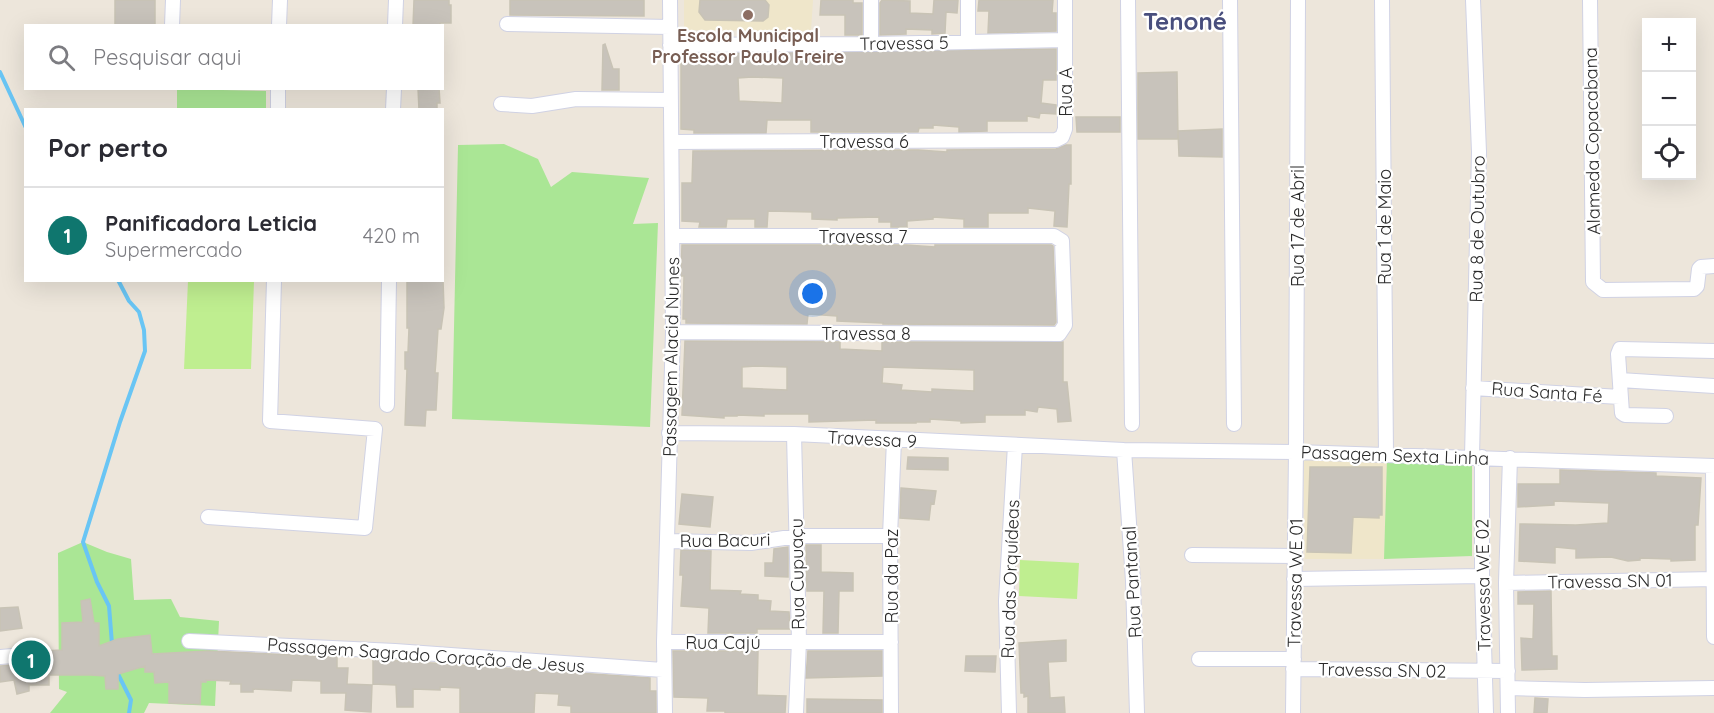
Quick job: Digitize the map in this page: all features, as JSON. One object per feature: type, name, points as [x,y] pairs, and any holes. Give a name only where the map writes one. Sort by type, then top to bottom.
[{"type":"street","points":[[172,24],[173,0]]},
{"type":"street","points":[[279,24],[280,0]]},
{"type":"street","points":[[395,24],[396,0]]},
{"type":"street","name":"Passagem Alacid Nunes","points":[[665,713],[663,670],[673,332],[670,0]]},
{"type":"street","points":[[871,0],[871,44]]},
{"type":"street","points":[[968,0],[968,42]]},
{"type":"street","name":"Rua A","points":[[1056,140],[1062,136],[1065,129],[1065,0]]},
{"type":"street","points":[[1128,0],[1132,424]]},
{"type":"street","points":[[1230,0],[1234,424]]},
{"type":"street","name":"Rua 17 de Abril","points":[[1296,452],[1298,0]]},
{"type":"street","name":"Rua 1 de Maio","points":[[1382,0],[1386,455]]},
{"type":"street","name":"Rua 8 de Outubro","points":[[1473,0],[1479,152],[1473,388],[1477,457]]},
{"type":"street","name":"Alameda Copacabana","points":[[1590,0],[1593,282],[1603,290],[1694,289],[1697,286],[1699,269],[1714,266]]},
{"type":"street","points":[[507,24],[670,27]]},
{"type":"street","name":"Travessa 5","points":[[670,45],[1065,40]]},
{"type":"street","points":[[278,90],[278,108]]},
{"type":"street","points":[[393,108],[394,90]]},
{"type":"street","points":[[501,104],[532,106],[576,99],[671,100]]},
{"type":"street","name":"Travessa 6","points":[[672,141],[1056,140]]},
{"type":"street","name":"Travessa 7","points":[[673,236],[1054,236],[1062,241],[1065,325],[1059,334]]},
{"type":"street","points":[[208,517],[365,528],[375,429],[270,421],[274,282]]},
{"type":"street","points":[[387,405],[389,282]]},
{"type":"street","name":"Travessa 8","points":[[673,332],[1059,334]]},
{"type":"street","points":[[1666,416],[1624,415],[1620,410],[1618,354],[1620,349],[1714,351]]},
{"type":"street","points":[[1620,380],[1714,386]]},
{"type":"street","name":"Rua Santa Fé","points":[[1473,388],[1620,397]]},
{"type":"street","name":"Travessa 9","points":[[669,433],[794,434],[1075,448]]},
{"type":"street","name":"Rua Cupuaçu","points":[[794,434],[799,641],[796,713]]},
{"type":"street","name":"Rua da Paz","points":[[891,713],[890,536],[894,440]]},
{"type":"street","name":"Rua das Orquídeas","points":[[1009,713],[1006,601],[1016,445]]},
{"type":"street","name":"Passagem Sexta Linha","points":[[1075,448],[1477,457],[1714,466]]},
{"type":"street","name":"Rua Pantanal","points":[[1124,450],[1133,582],[1137,713]]},
{"type":"street","name":"Travessa WE 01","points":[[1293,713],[1296,452]]},
{"type":"street","name":"Travessa WE 02","points":[[1477,457],[1486,713]]},
{"type":"street","name":"Travessa WE 02","points":[[1508,713],[1506,583],[1510,458]]},
{"type":"street","points":[[1714,466],[1714,636]]},
{"type":"street","name":"Rua Bacuri","points":[[668,541],[751,543],[797,536],[890,536]]},
{"type":"street","points":[[1192,555],[1295,556]]},
{"type":"street","points":[[1294,579],[1482,576]]},
{"type":"street","name":"Travessa SN 01","points":[[1506,583],[1714,579]]},
{"type":"street","name":"Passagem Sagrado Coração de Jesus","points":[[189,641],[395,651],[663,670]]},
{"type":"street","name":"Rua Cajú","points":[[664,642],[891,642]]},
{"type":"street","points":[[0,657],[36,654]]},
{"type":"street","name":"Travessa SN 02","points":[[1199,659],[1508,671]]},
{"type":"street","points":[[1508,688],[1585,690],[1714,688]]},
{"type":"shaded area","name":"Escola Municipal Professor Paulo Freire","points":[[684,0],[813,0],[811,31],[684,30]]},
{"type":"shaded area","points":[[1303,455],[1387,458],[1384,559],[1305,559]]},
{"type":"green space","points":[[177,90],[266,91],[266,108],[177,108]]},
{"type":"green space","points":[[504,144],[538,159],[551,187],[572,172],[649,178],[633,224],[658,223],[650,427],[452,419],[458,145]]},
{"type":"green space","points":[[188,282],[254,282],[251,369],[184,369]]},
{"type":"green space","points":[[1387,458],[1472,458],[1472,556],[1384,559]]},
{"type":"green space","points":[[83,542],[131,559],[134,600],[171,599],[180,617],[219,621],[215,706],[149,703],[144,713],[50,713],[67,692],[59,689],[58,553]]},
{"type":"green space","points":[[1020,560],[1079,563],[1077,599],[1019,596]]},
{"type":"building","points":[[115,0],[155,0],[155,24],[115,24]]},
{"type":"building","points":[[414,0],[449,0],[451,23],[413,24]]},
{"type":"building","points":[[510,0],[644,0],[644,16],[510,15]]},
{"type":"building","points":[[700,0],[765,0],[769,5],[768,17],[763,21],[705,20],[699,12]]},
{"type":"building","points":[[821,0],[853,0],[853,3],[862,3],[862,35],[845,35],[845,15],[820,15]]},
{"type":"building","points":[[882,0],[910,1],[910,13],[933,14],[934,0],[958,0],[957,13],[946,12],[945,33],[932,34],[932,30],[906,29],[906,34],[880,35],[880,3]]},
{"type":"building","points":[[979,0],[1053,0],[1052,13],[1056,13],[1056,31],[988,33],[989,11],[978,11]]},
{"type":"building","points":[[605,44],[613,69],[619,69],[619,90],[602,90],[603,45]]},
{"type":"building","points":[[1056,49],[1056,80],[1043,80],[1041,103],[1056,105],[1056,114],[1040,113],[1039,118],[1027,116],[1027,121],[987,121],[987,131],[959,132],[959,127],[933,125],[933,128],[919,128],[918,132],[811,132],[811,120],[767,120],[766,133],[694,133],[694,130],[681,129],[681,54]],"holes":[[[738,78],[783,78],[782,103],[739,101]]]},
{"type":"building","points":[[1177,72],[1178,139],[1138,139],[1138,73]]},
{"type":"building","points":[[418,90],[439,90],[440,103],[437,103],[437,108],[419,108]]},
{"type":"building","points":[[1076,117],[1120,117],[1120,132],[1077,132]]},
{"type":"building","points":[[1222,129],[1222,157],[1179,156],[1178,131]]},
{"type":"building","points":[[1071,145],[1071,184],[1069,184],[1067,227],[1054,226],[1055,211],[1028,208],[1028,213],[988,213],[988,227],[964,227],[964,219],[933,217],[933,219],[907,221],[907,227],[891,227],[891,222],[879,222],[879,217],[812,219],[812,212],[768,211],[767,227],[755,227],[755,219],[727,219],[726,227],[699,227],[700,222],[682,221],[682,183],[692,183],[693,151],[918,150],[947,152],[947,150],[1056,149]]},
{"type":"building","points":[[682,245],[935,247],[935,245],[1051,245],[1053,246],[1056,322],[1054,325],[883,324],[837,321],[837,316],[808,314],[807,324],[686,323],[686,319],[683,319]]},
{"type":"building","points":[[407,282],[443,282],[444,308],[441,329],[438,329],[435,373],[438,373],[436,410],[426,410],[425,426],[405,425],[407,369],[405,369],[405,352],[408,352],[409,328],[407,328]]},
{"type":"building","points":[[685,341],[840,342],[840,349],[882,351],[882,342],[1063,342],[1063,382],[1067,382],[1071,421],[1058,422],[1057,409],[1038,407],[1037,412],[1025,410],[1025,415],[985,415],[985,422],[961,423],[961,421],[930,419],[930,422],[916,423],[876,423],[876,420],[809,422],[809,414],[737,415],[724,416],[724,418],[682,415]],"holes":[[[742,367],[787,367],[787,390],[742,388]],[[883,367],[974,370],[974,391],[901,390],[902,385],[882,383]]]},
{"type":"building","points":[[908,457],[948,458],[948,470],[907,469]]},
{"type":"building","points":[[1310,467],[1382,467],[1382,515],[1379,515],[1379,518],[1353,517],[1351,553],[1307,552]]},
{"type":"building","points":[[1560,470],[1656,473],[1656,476],[1701,478],[1698,525],[1695,525],[1695,560],[1671,561],[1671,559],[1640,558],[1640,560],[1628,561],[1611,557],[1576,558],[1576,549],[1555,547],[1555,563],[1519,561],[1520,524],[1608,523],[1609,503],[1554,501],[1554,505],[1518,507],[1518,484],[1560,484]]},
{"type":"building","points":[[901,488],[936,491],[934,504],[931,503],[929,520],[900,518]]},
{"type":"building","points":[[682,494],[713,497],[710,527],[679,524]]},
{"type":"building","points":[[806,545],[821,545],[821,572],[853,573],[853,591],[839,591],[838,633],[823,633],[824,591],[807,591]]},
{"type":"building","points":[[788,547],[788,577],[765,576],[765,563],[773,563],[774,549]]},
{"type":"building","points":[[681,550],[711,551],[710,590],[741,591],[740,594],[758,595],[758,600],[771,601],[770,611],[789,612],[790,629],[757,629],[757,633],[708,633],[709,608],[681,606],[683,575],[680,575]]},
{"type":"building","points":[[1551,591],[1552,656],[1557,656],[1557,669],[1522,670],[1521,638],[1533,639],[1534,604],[1518,604],[1518,592]]},
{"type":"building","points":[[90,599],[94,623],[99,623],[99,646],[118,639],[150,635],[152,654],[208,651],[337,657],[337,668],[348,668],[347,684],[372,685],[371,712],[345,710],[346,693],[321,693],[321,681],[292,680],[291,691],[253,689],[253,692],[241,692],[241,684],[230,684],[231,681],[206,680],[206,682],[201,682],[200,704],[169,703],[169,682],[155,683],[154,672],[145,672],[145,666],[118,674],[118,689],[106,689],[105,676],[91,675],[49,675],[49,685],[29,685],[29,691],[17,694],[14,680],[0,682],[0,666],[37,663],[44,658],[44,651],[62,650],[62,623],[83,622],[81,601]]},
{"type":"building","points":[[18,607],[22,628],[0,631],[0,608]]},
{"type":"building","points":[[1066,640],[1066,661],[1048,662],[1050,698],[1064,697],[1065,713],[1028,713],[1028,696],[1024,697],[1024,693],[1021,693],[1019,643]]},
{"type":"building","points":[[673,651],[758,651],[757,695],[786,696],[785,713],[707,711],[708,698],[674,697]]},
{"type":"building","points":[[808,651],[882,651],[882,676],[806,678]]},
{"type":"building","points":[[966,656],[996,656],[995,672],[965,671]]},
{"type":"building","points":[[373,659],[650,678],[650,691],[656,691],[656,713],[571,713],[571,706],[558,705],[559,694],[535,693],[534,713],[460,713],[460,688],[440,687],[440,690],[413,689],[413,707],[397,707],[396,685],[373,684]]},
{"type":"building","points":[[1535,698],[1548,699],[1547,713],[1534,713]]},
{"type":"building","points":[[807,699],[882,700],[882,713],[807,713]]},
{"type":"waterway","points":[[0,72],[24,124]]},
{"type":"waterway","points":[[112,644],[109,606],[97,582],[83,542],[120,422],[145,351],[144,330],[139,312],[129,301],[119,282]]},
{"type":"waterway","points":[[117,672],[131,700],[129,713]]},
{"type":"place","name":"Escola Municipal Professor Paulo Freire","points":[[748,15]]},
{"type":"place","name":"Panificadora Leticia","points":[[31,660]]},
{"type":"district","name":"Tenoné","points":[[1185,21]]}]
